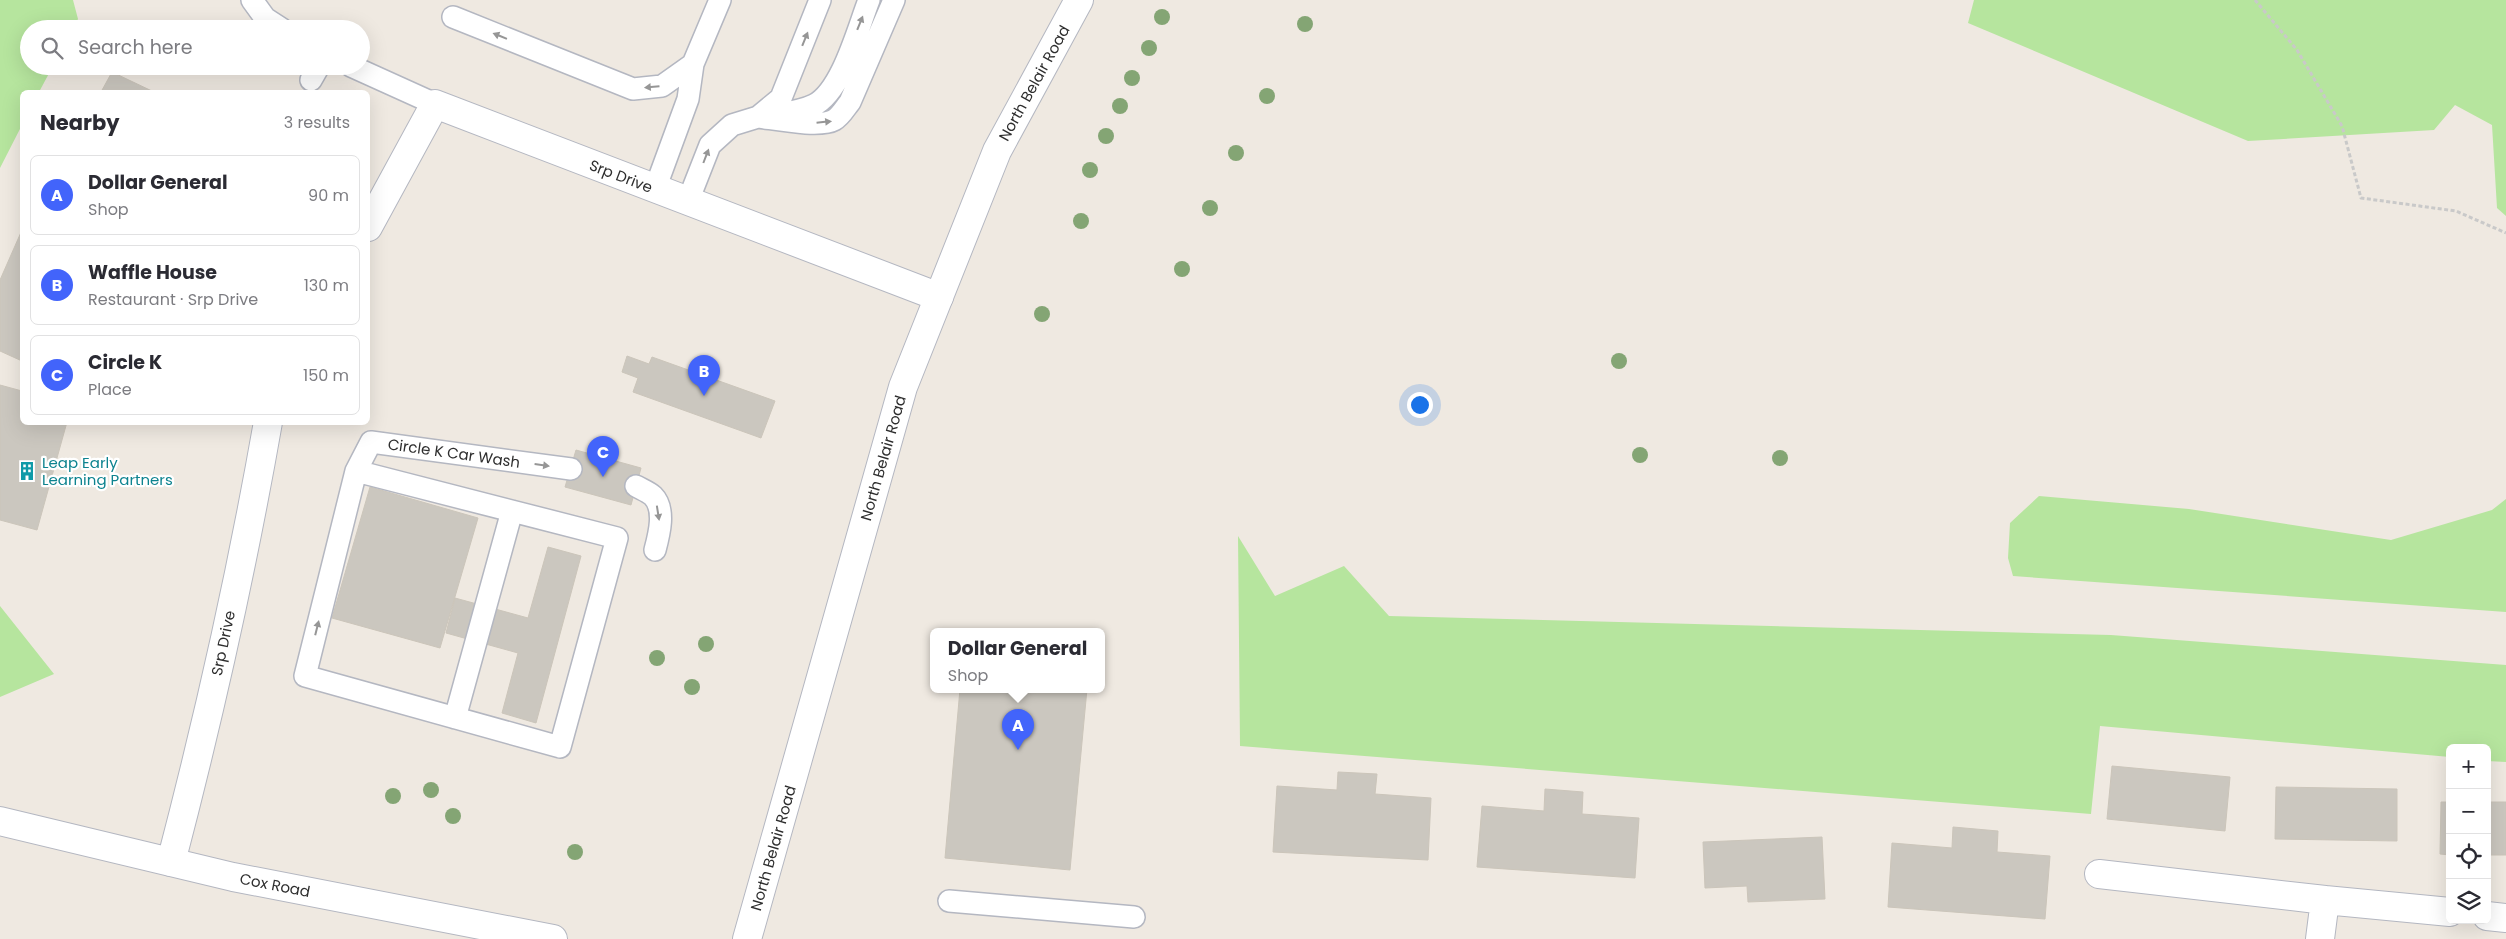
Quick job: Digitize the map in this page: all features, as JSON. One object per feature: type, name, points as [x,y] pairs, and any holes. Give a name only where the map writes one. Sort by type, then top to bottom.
[{"type":"street","name":"North Belair Road","points":[[747,939],[903,387],[997,151],[1079,0]]},
{"type":"street","name":"Srp Drive","points":[[435,104],[939,296]]},
{"type":"street","points":[[370,223],[435,104]]},
{"type":"street","name":"Srp Drive","points":[[171,862],[196,768],[258,484],[268,425]]},
{"type":"street","name":"Cox Road","points":[[0,820],[232,877],[553,939]]},
{"type":"street","points":[[2098,874],[2446,912]]},
{"type":"street","points":[[2320,939],[2325,900]]},
{"type":"street","points":[[2491,916],[2506,918]]},
{"type":"lane","points":[[252,0],[268,20]]},
{"type":"lane","points":[[656,188],[688,99],[693,64],[720,0]]},
{"type":"lane","points":[[758,117],[782,98],[820,0]]},
{"type":"lane","points":[[688,201],[710,144],[732,125],[758,117],[793,112],[815,104],[828,94],[837,82],[870,0]]},
{"type":"lane","points":[[758,117],[819,123],[833,121],[850,102],[894,0]]},
{"type":"lane","points":[[453,17],[633,89],[662,86],[693,64]]},
{"type":"lane","points":[[370,75],[435,104]]},
{"type":"lane","name":"Circle K Car Wash","points":[[356,471],[371,442],[571,469]]},
{"type":"lane","points":[[356,471],[617,538],[560,747],[305,676],[356,471]]},
{"type":"lane","points":[[636,486],[654,496],[660,512],[660,528],[654,550]]},
{"type":"lane","points":[[454,718],[512,511]]},
{"type":"lane","points":[[949,901],[1134,917]]},
{"type":"path","points":[[2255,0],[2297,50],[2342,126],[2361,198],[2456,211],[2506,233]]},
{"type":"green space","points":[[0,0],[73,0],[78,20],[20,20],[20,75],[48,75],[40,90],[20,90],[20,129],[0,168]]},
{"type":"green space","points":[[1974,0],[2506,0],[2506,216],[2497,208],[2492,125],[2455,105],[2434,130],[2248,141],[1968,23]]},
{"type":"green space","points":[[2039,496],[2189,509],[2391,540],[2492,510],[2506,499],[2506,612],[2013,576],[2008,558],[2010,523]]},
{"type":"green space","points":[[1238,536],[1275,596],[1344,566],[1389,616],[2111,635],[2506,665],[2506,762],[2491,761],[2491,744],[2446,744],[2446,757],[2100,726],[2091,814],[1240,746]]},
{"type":"green space","points":[[0,606],[54,674],[0,697]]},
{"type":"building","points":[[110,75],[118,75],[150,90],[102,90]]},
{"type":"building","points":[[20,235],[20,360],[0,351],[0,280]]},
{"type":"building","points":[[627,356],[649,364],[652,357],[775,401],[761,438],[633,392],[638,378],[622,372]]},
{"type":"building","name":"Leap Early Learning Partners","points":[[0,385],[20,390],[20,425],[66,425],[37,530],[0,520]]},
{"type":"building","points":[[576,450],[641,468],[631,505],[565,487]]},
{"type":"building","points":[[370,487],[478,518],[440,648],[332,618]]},
{"type":"building","points":[[548,547],[581,556],[536,723],[502,713],[518,653],[446,633],[455,598],[528,618]]},
{"type":"building","points":[[960,693],[1087,693],[1070,870],[945,858]]},
{"type":"building","points":[[2112,766],[2230,777],[2225,831],[2107,819]]},
{"type":"building","points":[[1338,772],[1377,774],[1375,794],[1431,798],[1428,860],[1273,852],[1277,786],[1337,790]]},
{"type":"building","points":[[2276,787],[2397,789],[2397,841],[2275,839]]},
{"type":"building","points":[[1545,789],[1583,792],[1582,814],[1639,818],[1635,878],[1477,867],[1482,806],[1544,811]]},
{"type":"building","points":[[2441,802],[2446,802],[2446,855],[2440,854]]},
{"type":"building","points":[[2491,802],[2506,802],[2506,855],[2491,855]]},
{"type":"building","points":[[1953,827],[1998,831],[1997,852],[2050,856],[2045,919],[1888,907],[1892,843],[1952,848]]},
{"type":"building","points":[[1822,837],[1825,899],[1748,902],[1747,886],[1705,888],[1703,842]]},
{"type":"place","name":"Waffle House","points":[[704,396]]},
{"type":"place","name":"Leap Early Learning Partners","points":[[27,471]]},
{"type":"place","name":"Circle K","points":[[603,477]]},
{"type":"place","name":"Dollar General","points":[[1018,750]]}]
